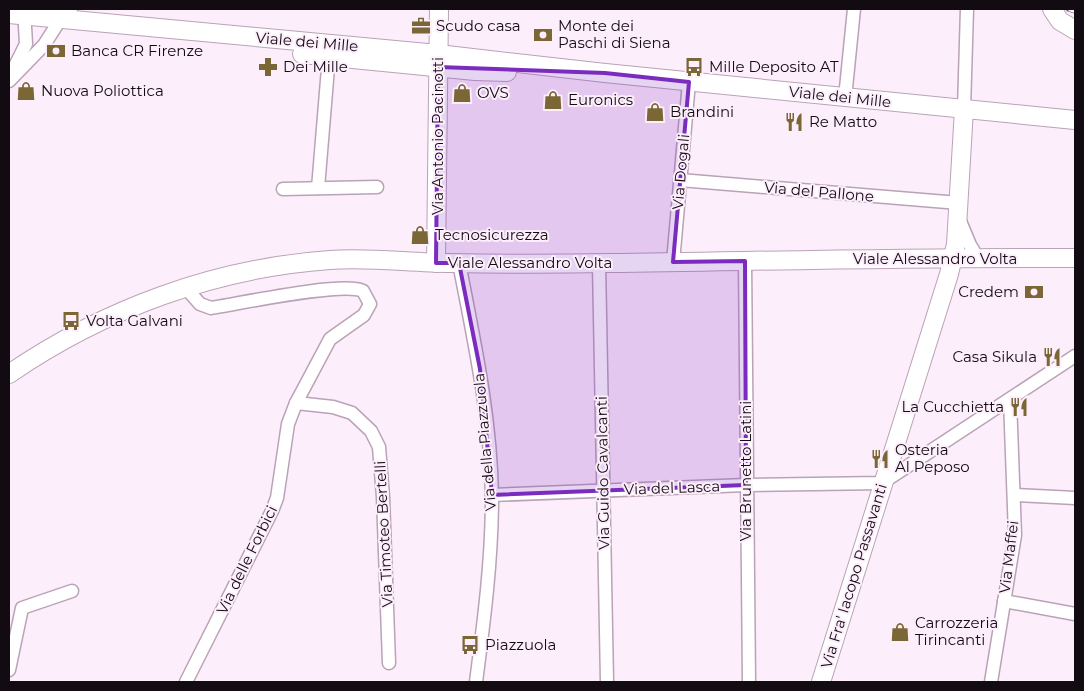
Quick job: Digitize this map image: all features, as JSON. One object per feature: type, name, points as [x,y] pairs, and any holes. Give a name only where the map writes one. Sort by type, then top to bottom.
[{"type":"main road","name":"Via Antonio Pacinotti","points":[[436,263],[439,9]]},
{"type":"main road","points":[[1056,15],[1075,30]]},
{"type":"main road","name":"Viale dei Mille","points":[[18,18],[62,19],[438,60],[475,71],[605,73],[1075,120]]},
{"type":"main road","name":"Viale dei Mille","points":[[62,19],[329,56],[438,60]]},
{"type":"main road","name":"Via Fra' Iacopo Passavanti","points":[[821,682],[953,258],[964,109]]},
{"type":"main road","name":"Viale Alessandro Volta","points":[[9,374],[90,325],[124,310],[186,288],[249,271],[318,261],[374,259],[436,263],[599,264],[953,258],[1075,258]]},
{"type":"street","points":[[845,98],[854,9]]},
{"type":"street","points":[[964,109],[967,9]]},
{"type":"street","points":[[9,76],[25,48],[18,18]]},
{"type":"street","points":[[9,81],[44,45],[62,19]]},
{"type":"street","points":[[318,188],[329,56]]},
{"type":"street","name":"Via Dogali","points":[[672,262],[689,82]]},
{"type":"street","name":"Via del Pallone","points":[[680,180],[958,207]]},
{"type":"street","points":[[282,190],[377,187]]},
{"type":"street","name":"Via Fra' Iacopo Passavanti","points":[[958,207],[966,236],[978,258]]},
{"type":"street","name":"Via Brunetto Latini","points":[[745,261],[749,682]]},
{"type":"street","name":"Via della Piazzuola","points":[[459,263],[480,369],[492,495],[490,562],[476,682]]},
{"type":"street","name":"Via Guido Cavalcanti","points":[[599,264],[607,682]]},
{"type":"street","name":"Via delle Forbici","points":[[186,288],[200,304],[211,308],[326,290],[360,289],[366,294],[370,304],[368,312],[330,339],[296,403],[288,424],[277,498],[272,511],[186,682]]},
{"type":"street","points":[[882,483],[1075,356]]},
{"type":"street","name":"Via Maffei","points":[[991,682],[1015,538],[1015,495],[1010,400]]},
{"type":"street","name":"Via Timoteo Bertelli","points":[[296,403],[333,407],[352,413],[372,431],[378,447],[383,497],[389,663]]},
{"type":"street","name":"Via del Lasca","points":[[492,495],[746,485],[882,483]]},
{"type":"street","points":[[1015,495],[1075,498]]},
{"type":"street","points":[[9,670],[22,608],[72,591]]},
{"type":"street","points":[[1004,601],[1075,614]]},
{"type":"highlighted area","points":[[438,67],[605,73],[689,82],[673,262],[745,261],[746,485],[492,495],[480,369],[459,263],[436,263]]},
{"type":"railway","points":[[1069,9],[1075,11]]},
{"type":"place","name":"Scudo casa","points":[[421,26]]},
{"type":"place","name":"Monte dei Paschi di Siena","points":[[543,35]]},
{"type":"place","name":"Banca CR Firenze","points":[[56,51]]},
{"type":"place","name":"Dei Mille","points":[[268,67]]},
{"type":"place","name":"Mille Deposito AT","points":[[694,67]]},
{"type":"place","name":"Nuova Poliottica","points":[[26,91]]},
{"type":"place","name":"OVS","points":[[462,93]]},
{"type":"place","name":"Euronics","points":[[553,100]]},
{"type":"place","name":"Brandini","points":[[655,112]]},
{"type":"place","name":"Re Matto","points":[[794,122]]},
{"type":"place","name":"Tecnosicurezza","points":[[420,235]]},
{"type":"place","name":"Credem","points":[[1034,292]]},
{"type":"place","name":"Volta Galvani","points":[[71,321]]},
{"type":"place","name":"Casa Sikula","points":[[1052,357]]},
{"type":"place","name":"La Cucchietta","points":[[1019,407]]},
{"type":"place","name":"Osteria Al Peposo","points":[[880,459]]},
{"type":"place","name":"Carrozzeria Tirincanti","points":[[900,632]]},
{"type":"place","name":"Piazzuola","points":[[470,645]]}]
